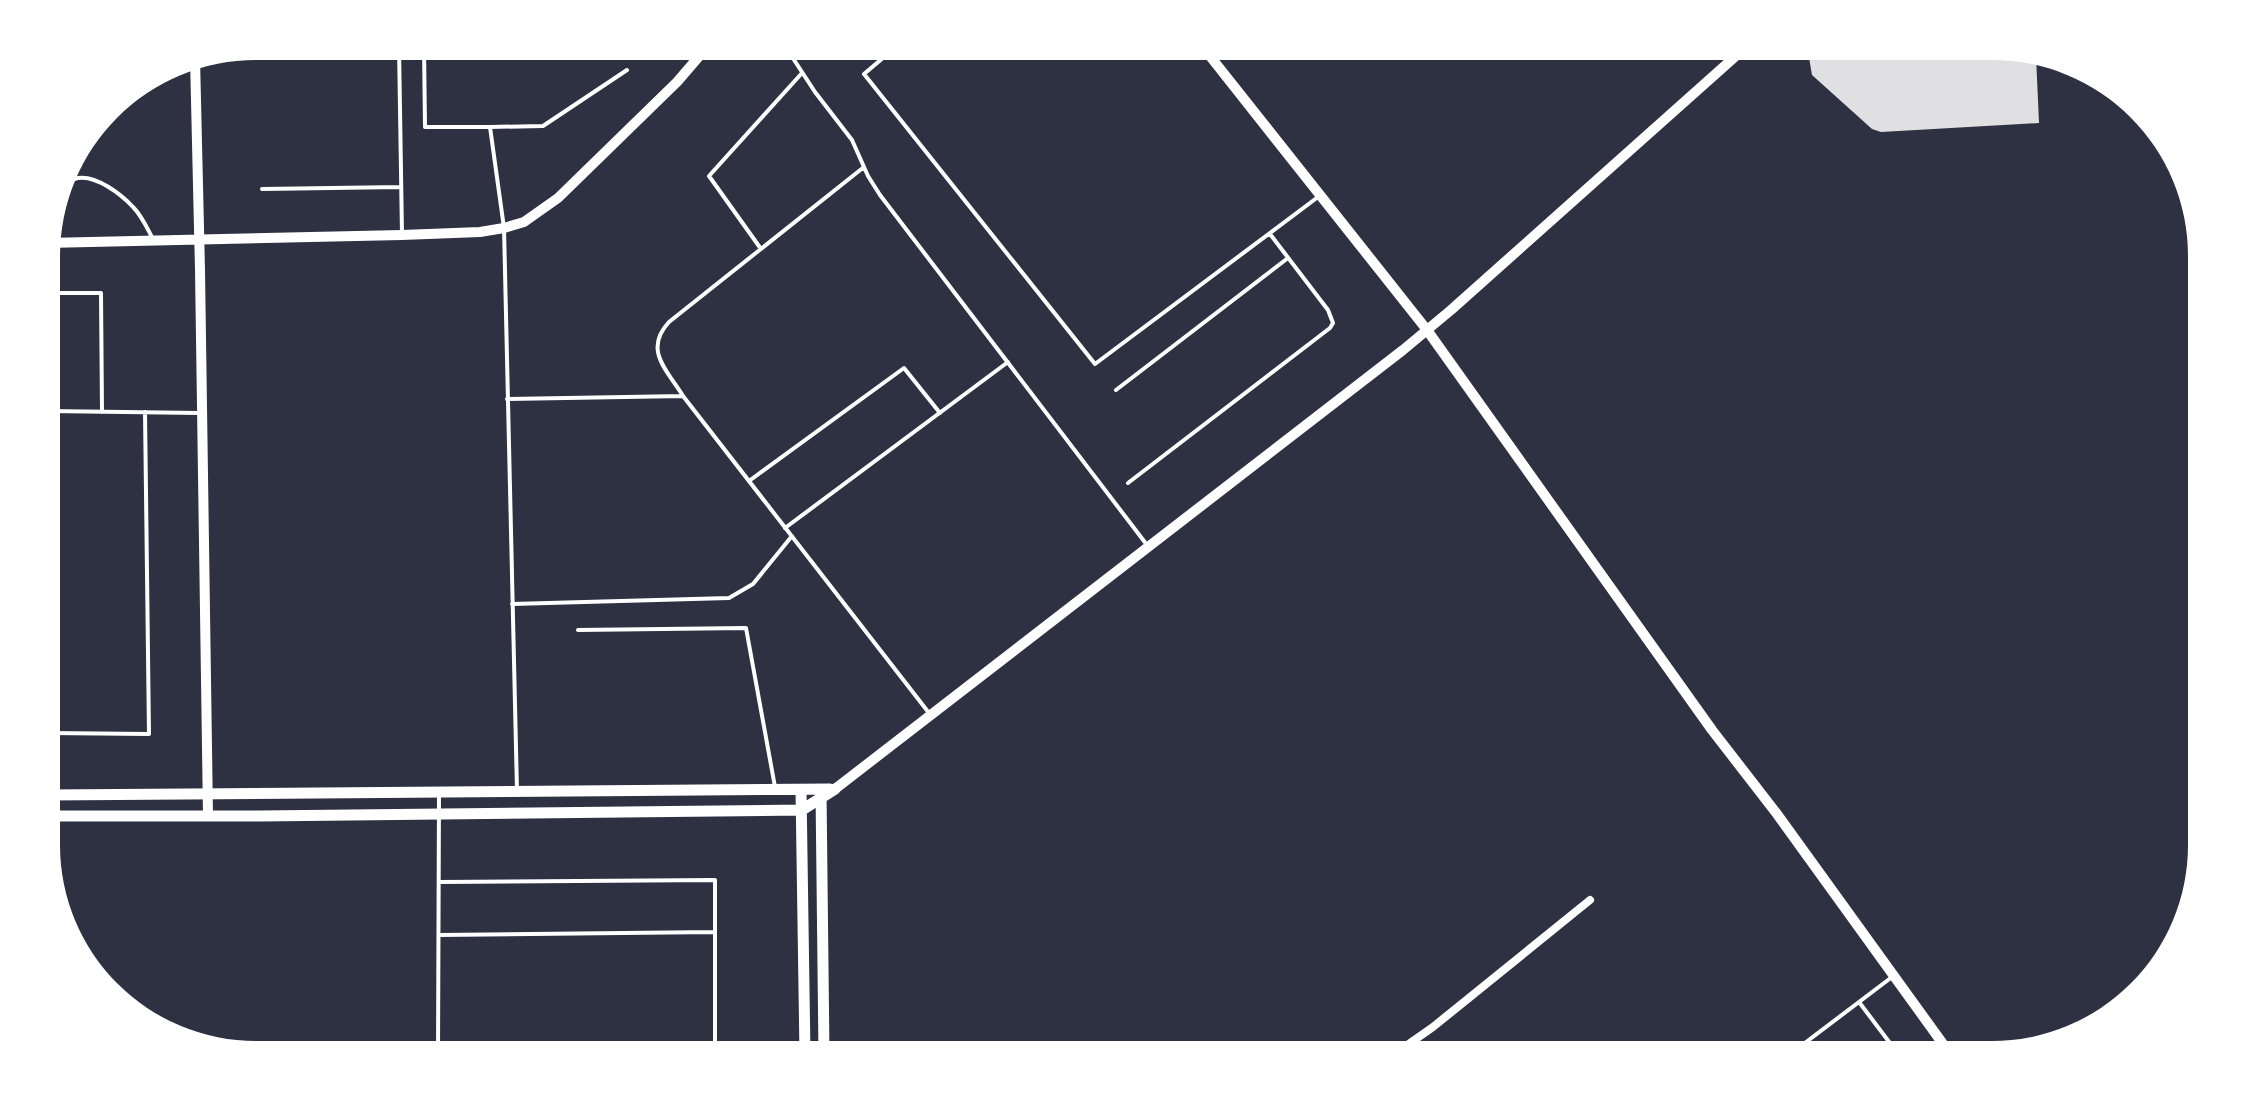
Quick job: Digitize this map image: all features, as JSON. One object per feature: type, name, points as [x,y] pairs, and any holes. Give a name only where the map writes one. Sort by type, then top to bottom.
[{"type":"main road","points":[[60,816],[802,810],[822,793],[835,789]]},
{"type":"main road","points":[[60,795],[776,790],[822,793]]},
{"type":"main road","points":[[801,790],[805,1041]]},
{"type":"main road","points":[[822,793],[824,1041]]},
{"type":"street","points":[[60,243],[402,235],[504,228],[524,222],[558,198],[696,60]]},
{"type":"street","points":[[1213,60],[1427,330],[1712,730],[1777,814],[1941,1041]]},
{"type":"street","points":[[835,789],[1427,330],[1731,60]]},
{"type":"street","points":[[195,69],[208,816]]},
{"type":"street","points":[[1413,1041],[1590,900]]},
{"type":"lane","points":[[399,60],[402,235]]},
{"type":"lane","points":[[424,60],[425,127],[543,126],[627,70]]},
{"type":"lane","points":[[794,60],[852,140],[880,195],[1148,546]]},
{"type":"lane","points":[[880,60],[864,74],[1095,364],[1320,196]]},
{"type":"lane","points":[[761,249],[709,176],[802,73]]},
{"type":"lane","points":[[490,127],[504,228],[517,793]]},
{"type":"lane","points":[[864,167],[662,330],[657,353],[683,396],[930,715]]},
{"type":"lane","points":[[76,180],[100,183],[124,198],[154,241]]},
{"type":"lane","points":[[262,189],[401,187]]},
{"type":"lane","points":[[1128,483],[1333,323],[1328,310],[1270,234]]},
{"type":"lane","points":[[1116,390],[1288,258]]},
{"type":"lane","points":[[60,293],[101,293],[102,412]]},
{"type":"lane","points":[[785,528],[1008,362]]},
{"type":"lane","points":[[749,481],[904,368],[940,413]]},
{"type":"lane","points":[[507,399],[683,396]]},
{"type":"lane","points":[[60,411],[202,413]]},
{"type":"lane","points":[[60,733],[149,734],[145,412]]},
{"type":"lane","points":[[512,604],[729,598],[753,584],[792,536]]},
{"type":"lane","points":[[578,630],[746,628],[776,790]]},
{"type":"lane","points":[[438,1041],[439,793]]},
{"type":"lane","points":[[439,882],[715,880],[715,1041]]},
{"type":"lane","points":[[439,935],[715,932]]},
{"type":"lane","points":[[1807,1041],[1894,976]]},
{"type":"lane","points":[[1859,1002],[1888,1041]]},
{"type":"building","points":[[1809,60],[1992,60],[2030,64],[2036,65],[2039,123],[1881,132],[1872,129],[1812,75]]}]
